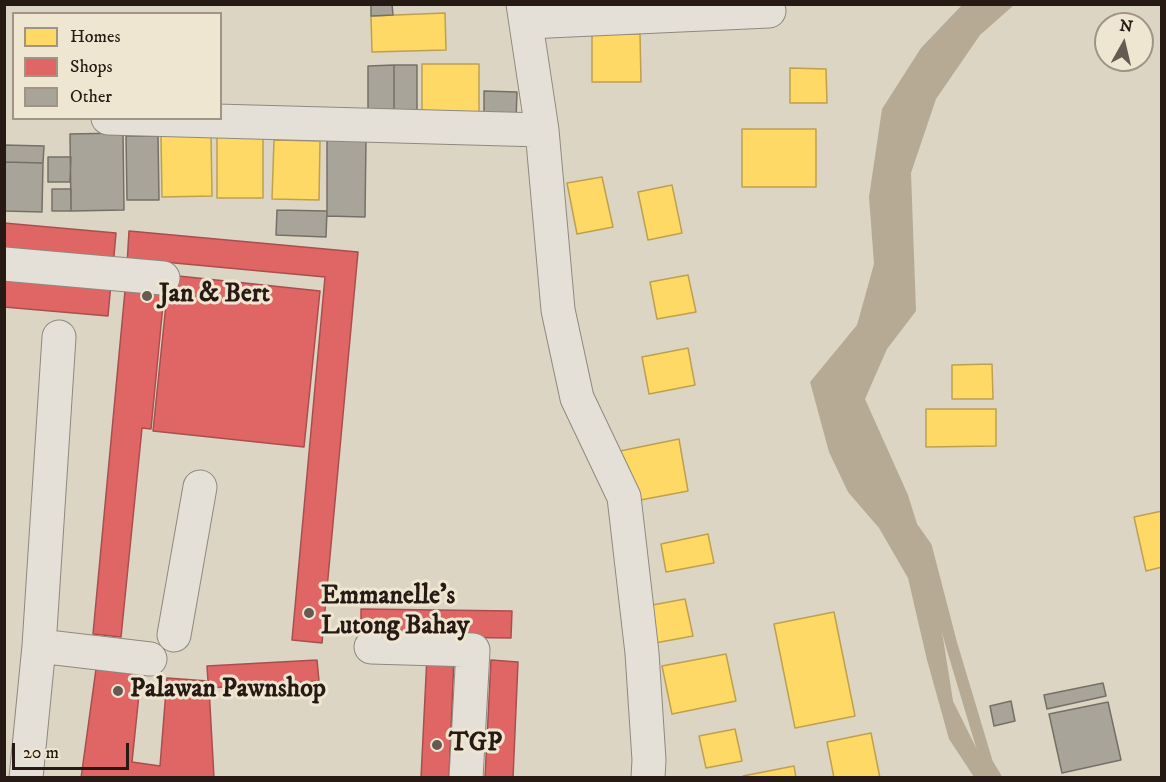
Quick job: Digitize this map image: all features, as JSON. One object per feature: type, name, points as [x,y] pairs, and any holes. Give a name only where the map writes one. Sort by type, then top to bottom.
[{"type":"street","points":[[648,777],[642,653],[624,497],[577,398],[558,310],[542,130],[525,13],[769,11]]},
{"type":"street","points":[[180,120],[542,130]]},
{"type":"street","points":[[4,264],[163,278]]},
{"type":"street","points":[[26,777],[39,646],[59,337]]},
{"type":"street","points":[[174,635],[200,487]]},
{"type":"street","points":[[39,646],[150,659]]},
{"type":"street","points":[[371,647],[473,650],[466,777]]},
{"type":"shaded area","points":[[962,5],[1014,5],[980,35],[936,99],[911,173],[916,311],[887,349],[865,399],[908,495],[933,575],[953,701],[991,778],[974,777],[949,739],[927,660],[908,578],[879,528],[848,492],[829,452],[810,382],[857,325],[874,264],[869,197],[882,109],[921,48]]},
{"type":"building: Homes","points":[[445,13],[446,50],[372,52],[371,16]]},
{"type":"building: Homes","points":[[592,33],[640,34],[641,82],[592,82]]},
{"type":"building: Homes","points":[[422,64],[479,64],[479,118],[422,118]]},
{"type":"building: Homes","points":[[790,68],[826,69],[827,103],[790,103]]},
{"type":"building: Homes","points":[[742,129],[816,129],[816,187],[742,187]]},
{"type":"building: Homes","points":[[161,135],[211,135],[212,196],[162,197]]},
{"type":"building: Homes","points":[[217,136],[263,136],[263,198],[217,198]]},
{"type":"building: Homes","points":[[274,140],[320,141],[319,200],[272,199]]},
{"type":"building: Homes","points":[[602,177],[613,227],[577,234],[567,183]]},
{"type":"building: Homes","points":[[672,185],[682,233],[648,240],[638,192]]},
{"type":"building: Homes","points":[[688,275],[696,312],[657,319],[650,282]]},
{"type":"building: Homes","points":[[688,348],[695,385],[649,394],[642,357]]},
{"type":"building: Homes","points":[[992,364],[993,399],[952,399],[952,365]]},
{"type":"building: Homes","points":[[926,409],[996,409],[996,446],[926,447]]},
{"type":"building: Homes","points":[[679,439],[688,491],[630,502],[620,451]]},
{"type":"building: Homes","points":[[1162,511],[1162,567],[1146,571],[1134,517]]},
{"type":"building: Homes","points":[[708,534],[714,563],[666,572],[661,544]]},
{"type":"building: Homes","points":[[685,599],[693,636],[655,643],[647,606]]},
{"type":"building: Homes","points":[[834,612],[855,716],[795,728],[774,624]]},
{"type":"building: Homes","points":[[726,654],[736,701],[672,714],[662,666]]},
{"type":"building: Homes","points":[[735,729],[742,761],[706,768],[699,736]]},
{"type":"building: Homes","points":[[871,733],[880,778],[834,778],[827,742]]},
{"type":"building: Homes","points":[[794,766],[796,778],[743,778],[743,776]]},
{"type":"building: Shops","points":[[4,223],[116,233],[113,267],[4,257]]},
{"type":"building: Shops","points":[[129,231],[358,252],[322,643],[292,640],[325,277],[153,261],[127,265]]},
{"type":"building: Shops","points":[[4,273],[111,283],[108,316],[4,307]]},
{"type":"building: Shops","points":[[169,275],[320,291],[304,447],[153,431]]},
{"type":"building: Shops","points":[[126,280],[165,284],[151,429],[142,428],[121,637],[93,634]]},
{"type":"building: Shops","points":[[361,609],[512,611],[511,638],[361,636]]},
{"type":"building: Shops","points":[[427,656],[454,657],[449,778],[421,778]]},
{"type":"building: Shops","points":[[317,660],[319,681],[209,688],[214,778],[81,778],[96,669],[141,675],[132,762],[160,766],[167,678],[208,681],[207,666]]},
{"type":"building: Shops","points":[[491,660],[518,662],[513,778],[485,778]]},
{"type":"building: Other","points":[[371,4],[392,4],[393,15],[371,16]]},
{"type":"building: Other","points":[[394,65],[394,116],[368,116],[368,66]]},
{"type":"building: Other","points":[[394,65],[417,65],[417,115],[394,116]]},
{"type":"building: Other","points":[[484,91],[517,92],[516,120],[484,120]]},
{"type":"building: Other","points":[[123,133],[124,210],[71,211],[70,134]]},
{"type":"building: Other","points":[[126,136],[158,136],[159,200],[127,200]]},
{"type":"building: Other","points":[[327,137],[366,138],[365,217],[327,216]]},
{"type":"building: Other","points":[[4,145],[44,146],[43,163],[4,162]]},
{"type":"building: Other","points":[[48,157],[71,157],[70,182],[48,182]]},
{"type":"building: Other","points":[[4,162],[43,163],[42,212],[4,211]]},
{"type":"building: Other","points":[[52,189],[71,189],[71,211],[52,211]]},
{"type":"building: Other","points":[[277,210],[327,211],[326,237],[276,235]]},
{"type":"building: Other","points":[[1103,683],[1106,696],[1047,709],[1044,695]]},
{"type":"building: Other","points":[[1011,701],[1015,721],[994,726],[990,706]]},
{"type":"building: Other","points":[[1108,702],[1121,760],[1062,773],[1049,714]]},
{"type":"waterway","points":[[914,530],[926,547],[951,643],[987,763],[996,778]]},
{"type":"place","name":"Jan & Bert","points":[[147,296]]},
{"type":"place","name":"Emmanelle's Lutong Bahay","points":[[309,613]]},
{"type":"place","name":"Palawan Pawnshop","points":[[118,691]]},
{"type":"place","name":"TGP","points":[[437,745]]}]
